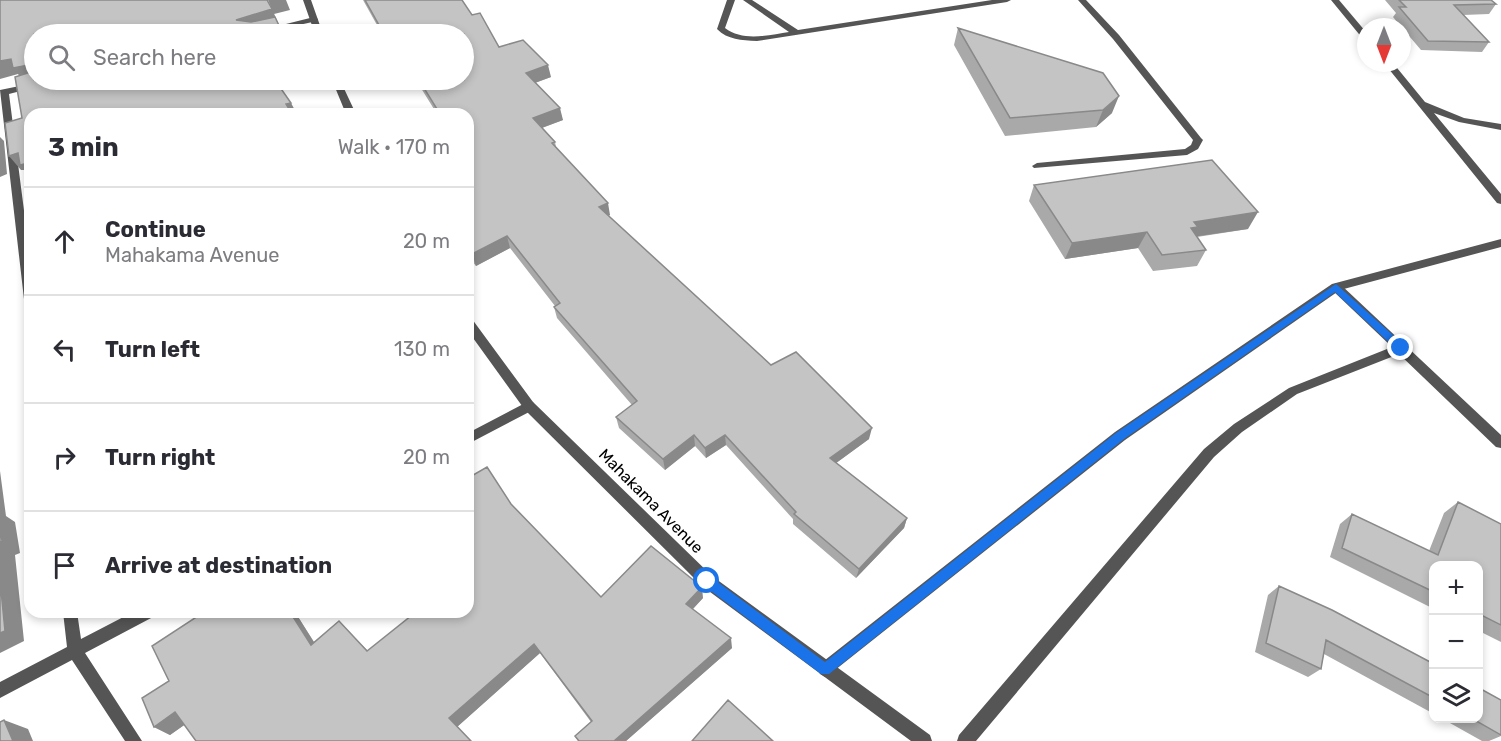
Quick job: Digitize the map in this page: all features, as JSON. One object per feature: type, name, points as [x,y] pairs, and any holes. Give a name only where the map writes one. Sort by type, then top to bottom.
[{"type":"street","points":[[307,0],[316,24]]},
{"type":"street","points":[[732,0],[721,26],[723,32],[739,38],[757,39],[794,31],[1007,0]]},
{"type":"street","points":[[747,0],[794,31]]},
{"type":"street","points":[[1037,166],[1187,152],[1195,147],[1198,140],[1116,37],[1082,0]]},
{"type":"street","points":[[1335,0],[1357,26]]},
{"type":"street","points":[[293,24],[314,19]]},
{"type":"street","points":[[1395,72],[1501,201]]},
{"type":"street","points":[[24,88],[2,93],[24,255]]},
{"type":"street","points":[[340,90],[348,108]]},
{"type":"street","points":[[1420,102],[1446,116],[1469,123],[1501,127]]},
{"type":"street","points":[[825,669],[1120,436],[1336,287],[1501,243]]},
{"type":"street","points":[[1336,287],[1501,443]]},
{"type":"street","name":"Mahakama Avenue","points":[[474,330],[529,406],[707,581],[924,741]]},
{"type":"street","points":[[965,741],[1209,453],[1238,428],[1293,391],[1401,348]]},
{"type":"street","points":[[474,435],[529,406]]},
{"type":"street","points":[[71,618],[75,652],[134,741]]},
{"type":"street","points":[[0,690],[137,618]]},
{"type":"building","points":[[0,0],[267,0],[272,9],[236,20],[251,22],[275,17],[278,24],[24,24],[24,66],[13,68],[11,59],[0,61]]},
{"type":"building","points":[[365,0],[462,0],[472,15],[480,13],[499,47],[523,40],[548,65],[526,73],[560,108],[533,118],[555,142],[552,143],[608,203],[599,207],[771,365],[796,352],[872,428],[830,458],[907,518],[859,569],[794,514],[796,512],[725,435],[705,448],[694,435],[663,459],[616,417],[637,401],[554,307],[560,303],[507,236],[474,253],[474,108],[436,108],[425,90],[474,90],[474,24],[378,24]]},
{"type":"building","points":[[1399,0],[1491,0],[1496,4],[1454,5],[1489,42],[1428,41],[1411,21],[1411,18],[1399,7],[1406,7]]},
{"type":"building","points":[[958,28],[1103,73],[1119,96],[1103,110],[1010,118]]},
{"type":"building","points":[[24,74],[24,90],[282,90],[291,103],[286,104],[288,108],[24,108],[24,164],[20,165],[18,153],[9,156],[5,123],[22,118],[15,77]]},
{"type":"building","points":[[1212,160],[1258,212],[1194,222],[1198,227],[1191,228],[1206,250],[1162,255],[1147,232],[1072,243],[1034,185]]},
{"type":"building","points":[[487,467],[511,504],[601,597],[651,546],[702,587],[686,604],[731,638],[614,741],[579,741],[575,736],[592,721],[534,644],[449,718],[471,741],[196,741],[175,712],[154,727],[142,698],[169,681],[152,646],[195,618],[294,618],[311,645],[339,621],[367,651],[408,618],[474,618],[474,475]]},
{"type":"building","points":[[1458,502],[1501,524],[1501,625],[1483,616],[1483,561],[1429,561],[1429,590],[1342,548],[1352,514],[1438,555]]},
{"type":"building","points":[[0,580],[5,631],[0,633]]},
{"type":"building","points":[[1279,586],[1332,610],[1429,661],[1429,695],[1326,640],[1321,669],[1266,643]]},
{"type":"building","points":[[1483,690],[1501,700],[1501,735],[1480,723],[1483,723]]},
{"type":"building","points":[[728,700],[773,741],[692,741]]},
{"type":"building","points":[[4,720],[13,741],[0,741],[0,722]]},
{"type":"route","points":[[707,581],[825,669],[1120,436],[1336,287],[1401,348]]}]
